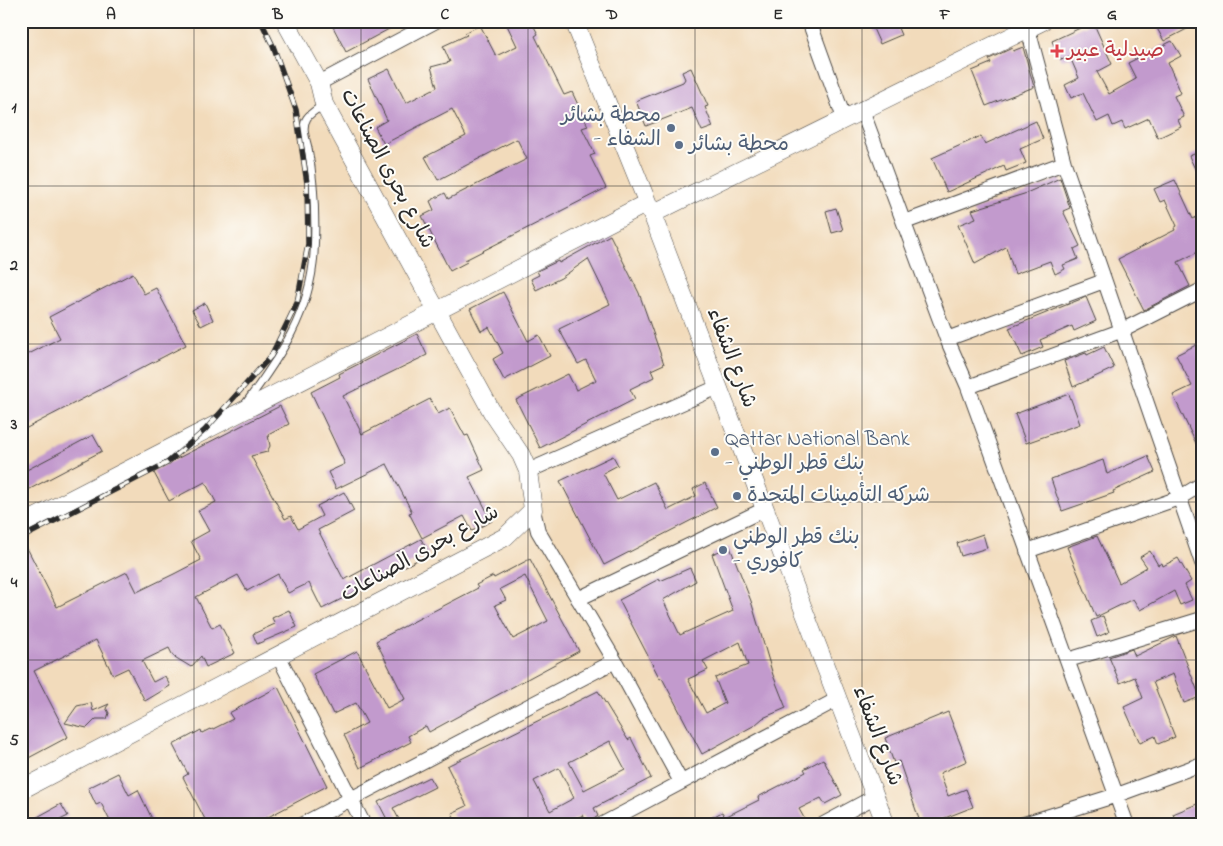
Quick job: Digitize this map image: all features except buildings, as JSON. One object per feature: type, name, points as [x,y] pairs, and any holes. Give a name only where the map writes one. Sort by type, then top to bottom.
[{"type":"street","name":"شارع بحرى الصناعات","points":[[21,790],[505,537],[533,510],[528,471],[521,455],[492,412],[437,312],[324,104],[318,84],[285,21]]},
{"type":"street","points":[[318,84],[436,21]]},
{"type":"street","name":"شارع الشفاء","points":[[574,21],[718,386],[886,825]]},
{"type":"street","points":[[809,21],[844,118]]},
{"type":"street","points":[[22,524],[437,312],[649,209],[862,110],[1030,24],[1064,163],[1202,563]]},
{"type":"street","points":[[862,110],[947,339],[968,387],[1127,825]]},
{"type":"street","points":[[905,222],[1064,163]]},
{"type":"street","points":[[947,339],[1104,281]]},
{"type":"street","points":[[968,387],[1123,330],[1202,290]]},
{"type":"street","points":[[528,471],[718,386]]},
{"type":"street","points":[[1027,551],[1179,498],[1202,484]]},
{"type":"street","points":[[578,598],[765,509]]},
{"type":"street","points":[[533,510],[538,531],[578,598],[680,782]]},
{"type":"street","points":[[1068,660],[1202,619]]},
{"type":"street","points":[[278,655],[364,825]]},
{"type":"street","points":[[301,825],[614,662]]},
{"type":"street","points":[[601,825],[838,699]]},
{"type":"street","points":[[1021,825],[1117,795],[1202,764]]},
{"type":"street","points":[[822,825],[876,796]]},
{"type":"lane","points":[[240,412],[268,373],[295,328],[306,299],[314,252],[312,168],[304,125],[307,118],[324,104]]},
{"type":"railway","points":[[21,538],[167,463],[205,430],[271,356],[297,303],[308,244],[307,183],[296,110],[273,46],[261,21]]},
{"type":"place","name":"صيدلية عبير","points":[[1057,51]]},
{"type":"place","name":"محطة بشائر - الشفاء","points":[[671,128]]},
{"type":"place","name":"محطة بشائر","points":[[679,145]]},
{"type":"place","name":"Qattar National Bank - بنك قطر الوطني","points":[[715,452]]},
{"type":"place","name":"شركه التأمينات المتحدة","points":[[737,496]]},
{"type":"place","name":"بنك قطر الوطني - كافوري","points":[[723,550]]}]
